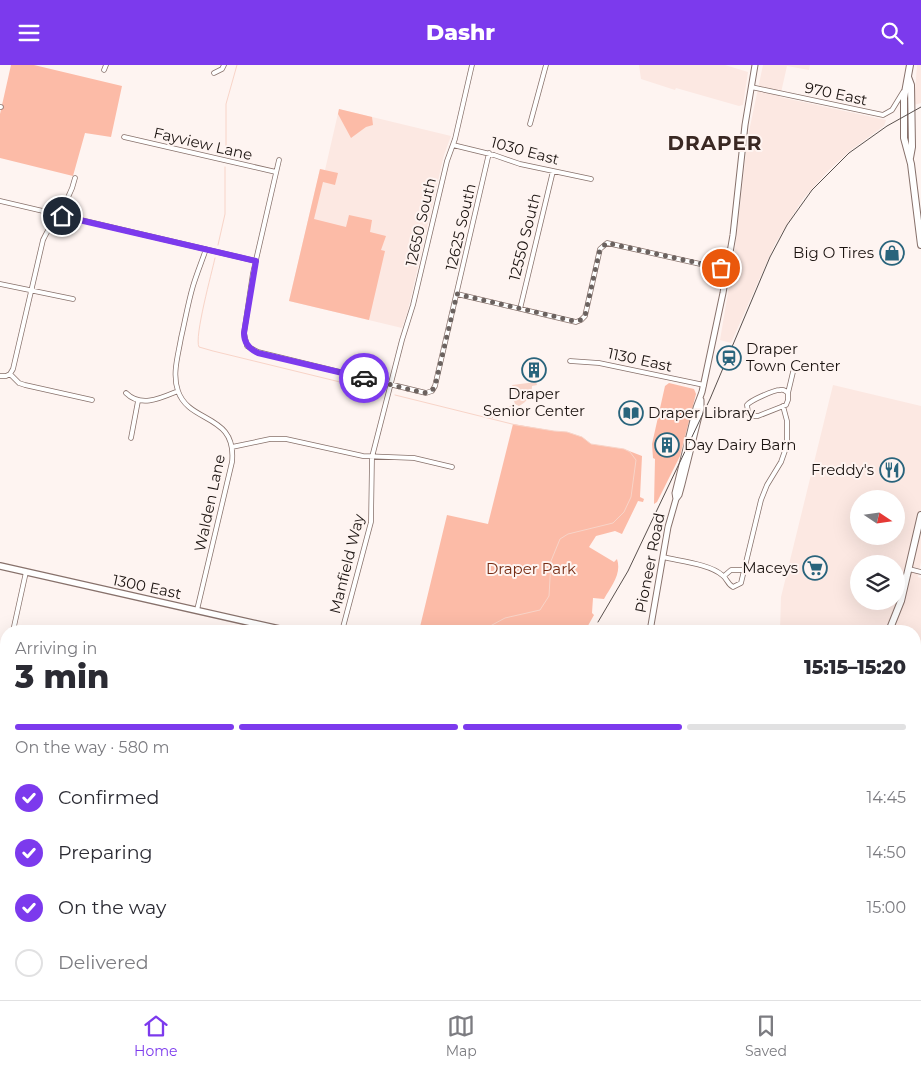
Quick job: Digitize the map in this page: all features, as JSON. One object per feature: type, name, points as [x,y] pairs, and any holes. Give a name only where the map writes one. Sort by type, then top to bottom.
[{"type":"main road","points":[[910,65],[905,90],[904,138],[905,147],[910,158],[921,245]]},
{"type":"main road","points":[[908,77],[911,85],[912,147],[910,158]]},
{"type":"main road","points":[[892,625],[896,617],[921,515]]},
{"type":"main road","name":"1300 East","points":[[0,567],[197,610],[253,625]]},
{"type":"street","points":[[214,73],[222,69],[224,65]]},
{"type":"street","name":"12650 South","points":[[390,384],[413,305],[472,65]]},
{"type":"street","points":[[530,123],[546,65]]},
{"type":"street","name":"Pioneer Road","points":[[651,625],[676,499],[676,488],[696,408],[704,385],[727,270],[733,235],[753,66]]},
{"type":"street","name":"970 East","points":[[751,87],[885,115],[892,110],[905,90]]},
{"type":"street","name":"Fayview Lane","points":[[124,137],[276,172]]},
{"type":"street","name":"1030 East","points":[[453,145],[489,153],[520,164],[591,179]]},
{"type":"street","name":"12625 South","points":[[390,384],[424,393],[431,392],[435,386],[489,153]]},
{"type":"street","points":[[279,160],[256,261],[244,340],[250,348],[258,353],[390,384]]},
{"type":"street","name":"12550 South","points":[[520,309],[553,171]]},
{"type":"street","points":[[0,376],[10,374],[13,369],[44,240],[70,195],[75,178]]},
{"type":"street","points":[[0,201],[256,261]]},
{"type":"street","points":[[457,294],[574,321],[581,320],[585,316],[600,249],[605,244],[612,243],[727,270]]},
{"type":"street","points":[[126,393],[138,401],[154,400],[178,391],[175,381],[175,367],[192,288],[206,249]]},
{"type":"street","points":[[0,284],[73,299]]},
{"type":"street","name":"1130 East","points":[[570,361],[599,363],[704,385]]},
{"type":"street","points":[[788,393],[784,390],[778,390],[752,401],[747,405],[749,414],[755,417],[783,406],[788,400],[793,372]]},
{"type":"street","points":[[10,374],[19,383],[25,385],[92,400]]},
{"type":"street","name":"Manfield Way","points":[[344,625],[371,522],[372,457],[390,384]]},
{"type":"street","name":"Walden Lane","points":[[178,391],[181,399],[189,407],[220,426],[227,435],[232,447],[232,463],[197,610]]},
{"type":"street","points":[[131,438],[138,401]]},
{"type":"street","points":[[663,557],[709,568],[724,575],[728,584],[736,587],[741,583],[760,500],[782,462],[787,445],[787,421],[783,406]]},
{"type":"street","points":[[232,447],[270,439],[286,439],[372,457],[414,458],[452,467]]},
{"type":"street","points":[[908,569],[921,572]]},
{"type":"street","points":[[724,575],[731,570],[744,570]]},
{"type":"street","points":[[14,625],[26,572]]},
{"type":"shaded area","points":[[639,65],[725,65],[748,72],[743,105],[739,106],[676,88],[675,90],[641,79]]},
{"type":"shaded area","points":[[763,65],[810,65],[809,70],[787,66],[780,97],[886,120],[884,126],[851,150],[829,170],[803,199],[775,244],[731,343],[720,340],[734,257],[748,136]]},
{"type":"shaded area","points":[[917,65],[921,65],[921,103],[914,105]]},
{"type":"shaded area","points":[[339,109],[451,136],[444,155],[408,310],[402,328],[289,301],[320,169],[325,170]]},
{"type":"shaded area","points":[[536,382],[537,385],[532,386],[527,400],[519,406],[515,404],[514,401],[517,396],[512,385]]},
{"type":"shaded area","points":[[833,385],[921,406],[921,562],[918,577],[921,578],[921,625],[780,625],[781,597]]},
{"type":"green space","points":[[11,65],[34,65],[122,86],[111,137],[85,133],[73,176],[0,158],[0,114]]},
{"type":"green space","points":[[339,109],[372,117],[373,125],[366,127],[351,138],[338,114]]},
{"type":"green space","points":[[320,169],[338,173],[335,185],[323,182],[314,219],[346,227],[349,215],[372,220],[370,232],[386,236],[381,250],[385,251],[369,320],[289,301]]},
{"type":"green space","points":[[669,383],[694,389],[696,394],[680,456],[657,502],[654,504],[655,459],[653,458],[652,444],[665,386]]},
{"type":"green space","name":"Draper Park","points":[[513,424],[567,432],[582,437],[591,444],[624,449],[642,456],[640,497],[644,499],[643,502],[638,501],[622,534],[615,531],[596,536],[589,547],[614,562],[617,559],[618,570],[615,580],[604,599],[593,598],[592,613],[594,615],[588,625],[420,625],[447,515],[488,524]]},
{"type":"waterway","points":[[226,153],[226,104],[237,65]]},
{"type":"waterway","points":[[218,245],[225,214],[225,167]]},
{"type":"waterway","points":[[215,258],[201,318],[199,347],[381,392]]},
{"type":"waterway","points":[[395,395],[516,425],[567,432],[582,437],[591,444],[624,449],[630,452],[636,460],[631,497],[624,512],[613,523],[568,534],[560,539],[551,561],[549,596],[540,610],[505,618],[492,625]]},
{"type":"waterway","points":[[492,418],[515,404]]},
{"type":"tram line","points":[[598,622],[628,571],[710,399],[770,257],[787,225],[812,190],[849,153],[887,126],[921,107]]},
{"type":"way so far","points":[[364,378],[424,393],[432,391],[435,386],[457,294],[576,322],[583,319],[600,249],[607,243],[721,268]]},
{"type":"place","name":"Big O Tires","points":[[892,253]]},
{"type":"place","name":"Draper Town Center","points":[[729,358]]},
{"type":"place","name":"Draper Senior Center","points":[[534,370]]},
{"type":"place","name":"Draper Library","points":[[631,413]]},
{"type":"place","name":"Day Dairy Barn","points":[[667,445]]},
{"type":"place","name":"Freddy's","points":[[892,470]]},
{"type":"place","name":"Maceys","points":[[815,568]]},
{"type":"district","name":"DRAPER","points":[[715,143]]},
{"type":"route","points":[[62,216],[256,261],[244,333],[244,340],[247,346],[258,353],[364,378]]}]
